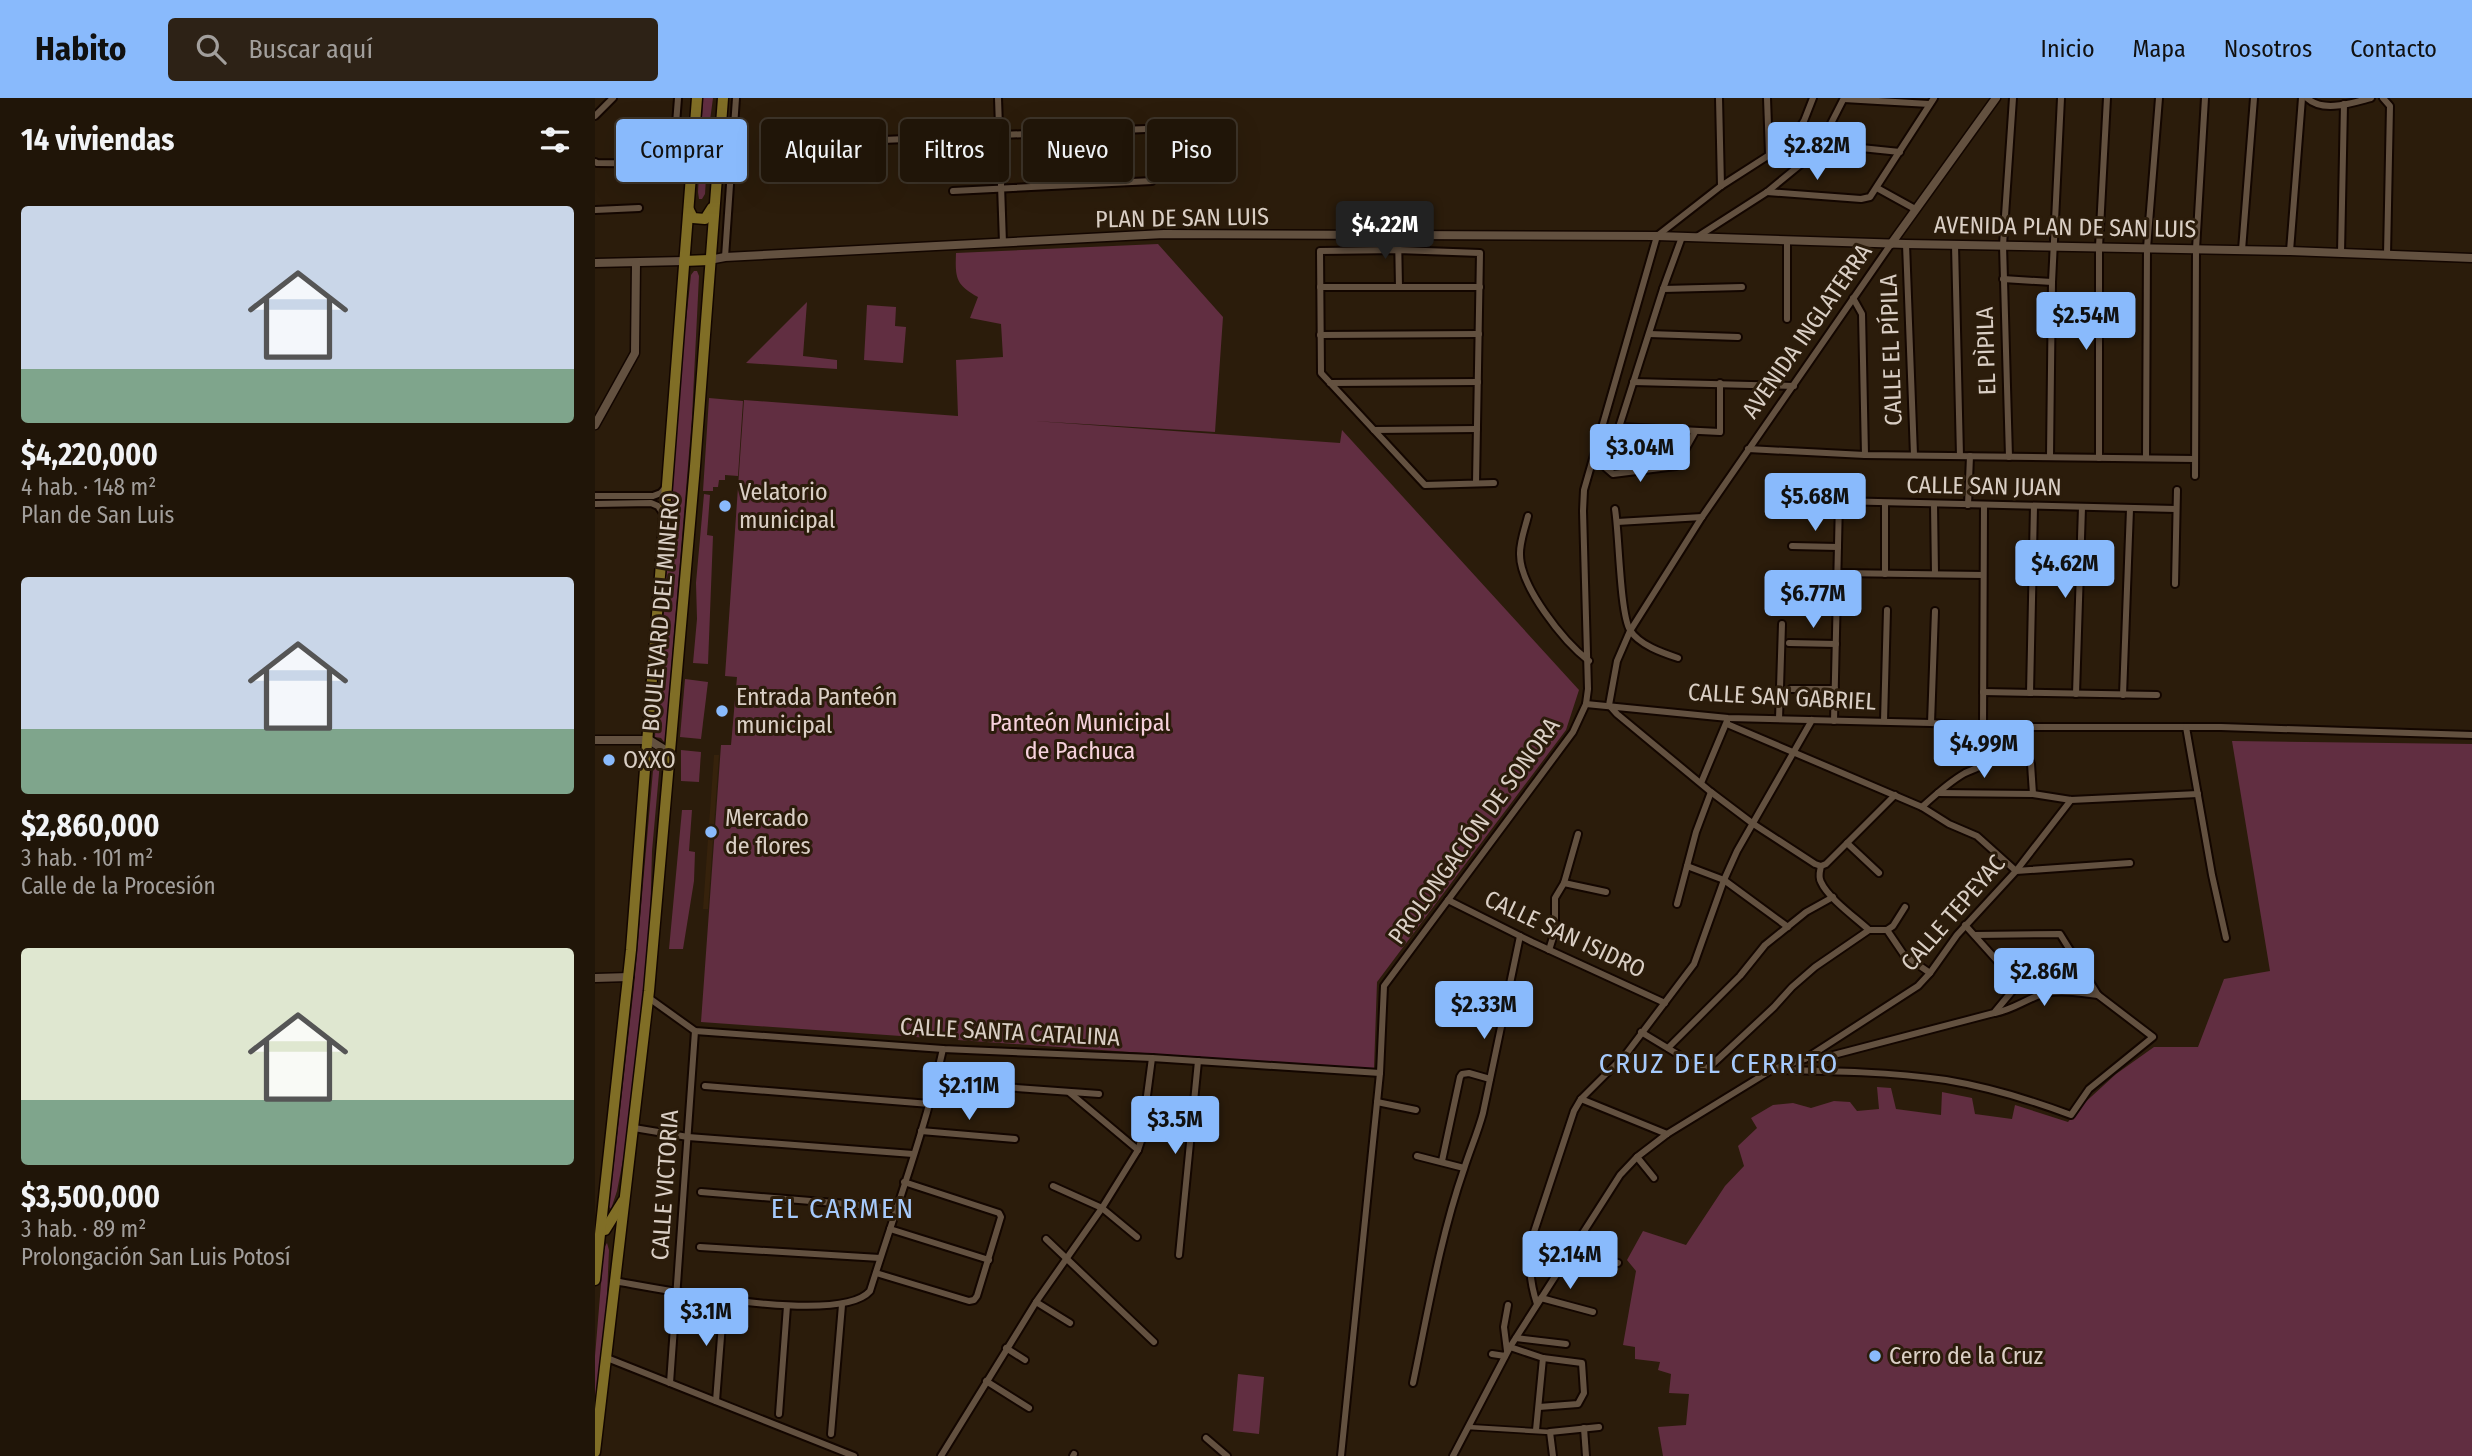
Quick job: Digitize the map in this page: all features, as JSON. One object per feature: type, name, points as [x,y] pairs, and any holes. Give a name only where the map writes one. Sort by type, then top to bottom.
[{"type":"main road","name":"BOULEVARD DEL MINERO","points":[[695,119],[697,98]]},
{"type":"main road","name":"BOULEVARD DEL MINERO","points":[[595,1452],[598,1408],[607,1358],[617,1253],[649,998],[694,479],[723,98]]},
{"type":"main road","name":"BOULEVARD DEL MINERO","points":[[595,1280],[629,977],[691,182]]},
{"type":"main road","points":[[689,206],[693,218],[705,219],[714,200]]},
{"type":"main road","points":[[684,261],[709,260]]},
{"type":"main road","points":[[617,1253],[600,1226],[625,1199]]},
{"type":"street","points":[[595,116],[613,98]]},
{"type":"street","points":[[676,119],[678,98]]},
{"type":"street","points":[[725,257],[736,98]]},
{"type":"street","points":[[998,98],[999,119]]},
{"type":"street","points":[[1719,98],[1721,186]]},
{"type":"street","points":[[1767,98],[1769,154]]},
{"type":"street","points":[[1657,236],[1721,186],[1791,141],[1804,121],[1813,98]]},
{"type":"street","points":[[1697,237],[1767,191],[1817,151],[1844,98],[1931,101],[1870,197],[1861,199],[1767,191]]},
{"type":"street","name":"AVENIDA INGLATERRA","points":[[1609,705],[1617,661],[1630,631],[1702,517],[1915,209],[1996,98]]},
{"type":"street","name":"EL PÌPILA","points":[[2009,457],[2003,244],[2013,98]]},
{"type":"street","points":[[2050,456],[2053,245],[2061,98]]},
{"type":"street","points":[[2099,458],[2099,247],[2107,98]]},
{"type":"street","points":[[2146,458],[2147,248],[2159,98]]},
{"type":"street","points":[[2195,476],[2196,249],[2205,98]]},
{"type":"street","points":[[2242,250],[2254,98]]},
{"type":"street","points":[[2290,251],[2302,98]]},
{"type":"street","points":[[2307,98],[2322,106],[2371,98]]},
{"type":"street","points":[[2383,98],[2390,106],[2387,255]]},
{"type":"street","points":[[2341,253],[2344,104]]},
{"type":"street","points":[[1009,135],[1146,129]]},
{"type":"street","points":[[1822,144],[1900,152]]},
{"type":"street","points":[[595,162],[616,163]]},
{"type":"street","points":[[953,191],[1147,181]]},
{"type":"street","points":[[1002,182],[1003,243]]},
{"type":"street","points":[[1877,188],[1915,209]]},
{"type":"street","points":[[595,210],[639,208]]},
{"type":"street","name":"PLAN DE SAN LUIS","points":[[709,260],[1164,234],[1657,236]]},
{"type":"street","points":[[1398,236],[1399,287]]},
{"type":"street","name":"AVENIDA PLAN DE SAN LUIS","points":[[1657,236],[2472,258]]},
{"type":"street","name":"PROLONGACIÓN DE SONORA","points":[[1341,1456],[1380,1073],[1384,986],[1573,732],[1586,704],[1589,661],[1584,490],[1657,236]]},
{"type":"street","points":[[1682,237],[1606,468],[1612,474],[1676,466],[1695,432]]},
{"type":"street","points":[[1787,241],[1787,319]]},
{"type":"street","name":"CALLE EL PÍPILA","points":[[1906,244],[1914,455]]},
{"type":"street","points":[[1955,245],[1960,456]]},
{"type":"street","points":[[1476,484],[1480,253],[1319,251],[1321,373],[1425,485],[1476,484],[1494,483]]},
{"type":"street","points":[[595,263],[684,261]]},
{"type":"street","points":[[595,425],[635,353],[636,264]]},
{"type":"street","points":[[2003,279],[2052,282]]},
{"type":"street","points":[[1320,287],[1480,287]]},
{"type":"street","points":[[1663,289],[1742,287]]},
{"type":"street","points":[[1853,298],[1862,314],[1865,455]]},
{"type":"street","points":[[1320,335],[1479,334]]},
{"type":"street","points":[[1649,334],[1738,337]]},
{"type":"street","points":[[1330,383],[1478,382]]},
{"type":"street","points":[[1633,382],[1794,386]]},
{"type":"street","points":[[1619,428],[1720,432],[1720,383]]},
{"type":"street","points":[[1374,430],[1477,429]]},
{"type":"street","points":[[1748,449],[1865,455],[2195,459]]},
{"type":"street","points":[[1968,505],[1969,456]]},
{"type":"street","points":[[595,504],[605,500],[653,496],[661,493],[668,485]]},
{"type":"street","points":[[2175,584],[2176,490]]},
{"type":"street","points":[[595,496],[605,500],[651,503],[661,509],[666,517]]},
{"type":"street","name":"CALLE SAN JUAN","points":[[1795,500],[2176,509]]},
{"type":"street","points":[[1834,721],[1839,501]]},
{"type":"street","points":[[1885,503],[1885,574]]},
{"type":"street","points":[[1934,504],[1935,574]]},
{"type":"street","points":[[1922,807],[1936,793],[1989,759],[1990,751],[1983,727],[1984,505]]},
{"type":"street","points":[[2030,693],[2034,506]]},
{"type":"street","points":[[2076,694],[2082,507]]},
{"type":"street","points":[[1615,509],[1625,614],[1630,631],[1658,651],[1678,658]]},
{"type":"street","points":[[2123,695],[2130,509]]},
{"type":"street","points":[[1528,516],[1520,554],[1524,574],[1543,610],[1579,654],[1589,661]]},
{"type":"street","points":[[1617,523],[1702,517]]},
{"type":"street","points":[[1792,546],[1838,547]]},
{"type":"street","points":[[1837,573],[1983,575]]},
{"type":"street","points":[[1788,595],[1837,596]]},
{"type":"street","points":[[1884,722],[1887,610]]},
{"type":"street","points":[[1931,723],[1935,611]]},
{"type":"street","points":[[1779,719],[1782,624]]},
{"type":"street","points":[[1789,643],[1836,644]]},
{"type":"street","points":[[1791,690],[1835,689]]},
{"type":"street","points":[[1983,692],[2157,695]]},
{"type":"street","name":"CALLE SAN GABRIEL","points":[[1586,704],[1727,721],[1779,719],[1983,727],[2186,727],[2472,735]]},
{"type":"street","points":[[1609,705],[1711,792],[1752,823],[1821,866],[1895,795]]},
{"type":"street","points":[[1593,1312],[1539,1301],[1532,1292],[1530,1250],[1533,1235],[1574,1111],[1581,1099],[1626,1054],[1694,964],[1724,880],[1752,823],[1812,720]]},
{"type":"street","points":[[1701,783],[1727,721],[1792,752],[1922,807],[1977,836],[2016,871],[2130,863]]},
{"type":"street","points":[[2018,726],[2031,764],[2033,794]]},
{"type":"street","points":[[2186,727],[2226,938]]},
{"type":"street","points":[[595,740],[649,740],[670,752]]},
{"type":"street","points":[[1677,904],[1696,832],[1711,792]]},
{"type":"street","points":[[1936,793],[2033,794],[2071,800],[2197,794]]},
{"type":"street","name":"CALLE TEPEYAC","points":[[1454,1456],[1507,1352],[1621,1175],[1637,1157],[1667,1135],[1773,1069],[1805,1059],[1918,986],[1965,925],[2016,871],[2071,800]]},
{"type":"street","points":[[1549,950],[1555,931],[1555,898],[1564,883],[1578,834]]},
{"type":"street","points":[[1847,843],[1879,873]]},
{"type":"street","points":[[1687,866],[1724,880],[1789,927]]},
{"type":"street","points":[[1821,866],[1821,883],[1869,930]]},
{"type":"street","points":[[1564,883],[1606,892]]},
{"type":"street","points":[[1668,1048],[1740,976],[1765,945],[1806,912],[1833,897]]},
{"type":"street","name":"CALLE SAN ISIDRO","points":[[1448,900],[1665,1003]]},
{"type":"street","points":[[1641,1032],[1699,1067],[1707,1068],[1815,967],[1869,930],[1887,930],[1893,926],[1905,907]]},
{"type":"street","points":[[1965,925],[2018,984],[1994,1013]]},
{"type":"street","points":[[1887,930],[1904,955],[1930,973]]},
{"type":"street","points":[[1773,1069],[1883,1073],[1948,1081],[2038,1103],[2071,1115],[2089,1089],[2153,1037],[2098,995],[2060,934],[1975,935]]},
{"type":"street","points":[[1413,1383],[1436,1270],[1464,1168],[1476,1138],[1522,937]]},
{"type":"street","points":[[595,978],[629,977]]},
{"type":"street","points":[[1805,1059],[1822,1058],[2010,1010],[2039,995],[2070,992],[2098,995]]},
{"type":"street","points":[[649,998],[695,1031]]},
{"type":"street","name":"CALLE SANTA CATALINA","points":[[695,1031],[943,1049],[1152,1058],[1380,1073]]},
{"type":"street","name":"CALLE VICTORIA","points":[[670,1383],[695,1031]]},
{"type":"street","points":[[614,1281],[787,1306],[842,1305],[864,1298],[870,1291],[930,1104],[943,1049]]},
{"type":"street","points":[[941,1456],[1006,1348],[1102,1208],[1138,1150],[1152,1058]]},
{"type":"street","points":[[1179,1255],[1198,1061]]},
{"type":"street","points":[[1442,1160],[1462,1074],[1469,1073],[1490,1079]]},
{"type":"street","points":[[934,1083],[1099,1094]]},
{"type":"street","points":[[705,1086],[930,1104]]},
{"type":"street","points":[[1069,1092],[1138,1150]]},
{"type":"street","points":[[1581,1099],[1667,1135]]},
{"type":"street","points":[[1377,1102],[1416,1110]]},
{"type":"street","points":[[634,1129],[688,1137],[913,1154]]},
{"type":"street","points":[[921,1131],[1015,1139]]},
{"type":"street","points":[[1417,1156],[1442,1160],[1464,1168]]},
{"type":"street","points":[[1637,1157],[1654,1178]]},
{"type":"street","points":[[876,1273],[969,1301],[974,1300],[989,1260],[1001,1217],[999,1213],[904,1182]]},
{"type":"street","points":[[1053,1186],[1102,1208],[1137,1237]]},
{"type":"street","points":[[701,1192],[896,1208]]},
{"type":"street","points":[[890,1228],[989,1260]]},
{"type":"street","points":[[1046,1239],[1154,1342]]},
{"type":"street","points":[[700,1247],[880,1258]]},
{"type":"street","points":[[1570,1253],[1618,1263]]},
{"type":"street","points":[[716,1401],[724,1298]]},
{"type":"street","points":[[1036,1302],[1070,1322]]},
{"type":"street","points":[[831,1434],[842,1305]]},
{"type":"street","points":[[1507,1352],[1504,1327],[1508,1305]]},
{"type":"street","points":[[779,1414],[787,1306]]},
{"type":"street","points":[[1516,1338],[1566,1344]]},
{"type":"street","points":[[1006,1348],[1025,1360]]},
{"type":"street","points":[[1492,1354],[1507,1352],[1582,1363],[1584,1394],[1579,1404],[1539,1406]]},
{"type":"street","points":[[607,1358],[854,1456]]},
{"type":"street","points":[[1536,1430],[1543,1358]]},
{"type":"street","points":[[986,1381],[1029,1408]]},
{"type":"street","points":[[1467,1427],[1551,1432],[1599,1427]]},
{"type":"street","points":[[1584,1428],[1586,1456]]},
{"type":"street","points":[[1551,1432],[1553,1456]]},
{"type":"street","points":[[1206,1438],[1227,1456]]},
{"type":"shaded area","name":"Mercado de flores","points":[[714,755],[719,755],[708,909],[703,909]]},
{"type":"green space","points":[[703,98],[713,98],[710,119],[702,119]]},
{"type":"green space","points":[[699,182],[706,182],[702,199],[699,199]]},
{"type":"green space","name":"Panteón Municipal de Pachuca","points":[[1158,244],[1223,317],[1215,432],[1034,421],[1340,443],[1342,430],[1579,690],[1566,730],[1377,982],[1374,1069],[701,1022],[721,745],[731,745],[737,677],[725,676],[744,400],[958,416],[956,360],[1003,357],[1001,324],[970,318],[978,297],[965,289],[958,280],[956,253]]},
{"type":"green space","points":[[697,271],[699,276],[692,417],[665,743],[661,738],[655,737],[681,366],[691,275]]},
{"type":"green space","points":[[807,302],[803,356],[837,360],[837,369],[746,363]]},
{"type":"green space","points":[[867,305],[896,307],[895,326],[906,327],[903,363],[864,360]]},
{"type":"green space","points":[[709,398],[743,401],[738,476],[725,475],[725,480],[719,480],[718,487],[713,487],[713,491],[703,491]]},
{"type":"green space","points":[[704,494],[710,495],[707,535],[713,536],[708,664],[693,663],[697,619],[696,583]]},
{"type":"green space","points":[[685,679],[708,682],[701,739],[680,737]]},
{"type":"green space","points":[[2232,741],[2472,744],[2472,1456],[1663,1456],[1658,1427],[1686,1425],[1689,1394],[1669,1393],[1671,1374],[1658,1370],[1660,1362],[1635,1359],[1635,1347],[1623,1345],[1636,1271],[1627,1260],[1643,1231],[1686,1245],[1725,1186],[1744,1166],[1738,1146],[1757,1128],[1751,1118],[1773,1105],[1793,1103],[1811,1108],[1834,1101],[1850,1102],[1857,1111],[1879,1109],[1877,1087],[1891,1088],[1896,1109],[1941,1115],[1942,1092],[1972,1098],[1975,1114],[2012,1119],[2015,1105],[2068,1122],[2080,1107],[2116,1074],[2154,1047],[2198,1047],[2224,979],[2270,971]]},
{"type":"green space","points":[[681,750],[701,752],[699,782],[681,781]]},
{"type":"green space","points":[[654,759],[660,762],[642,1019],[627,1139],[611,1209],[609,1207],[634,986]]},
{"type":"green space","points":[[682,810],[692,810],[689,851],[695,852],[694,881],[683,949],[669,949]]},
{"type":"green space","points":[[607,1243],[606,1318],[595,1400],[595,1356],[604,1248]]},
{"type":"green space","points":[[1238,1374],[1264,1377],[1259,1434],[1233,1431]]},
{"type":"place","name":"Velatorio municipal","points":[[725,506]]},
{"type":"place","name":"Entrada Panteón municipal","points":[[722,711]]},
{"type":"place","name":"OXXO","points":[[609,760]]},
{"type":"place","name":"Mercado de flores","points":[[711,832]]},
{"type":"place","name":"Cerro de la Cruz","points":[[1875,1356]]},
{"type":"district","name":"CRUZ DEL CERRITO","points":[[1719,1063]]},
{"type":"district","name":"EL CARMEN","points":[[843,1208]]}]
